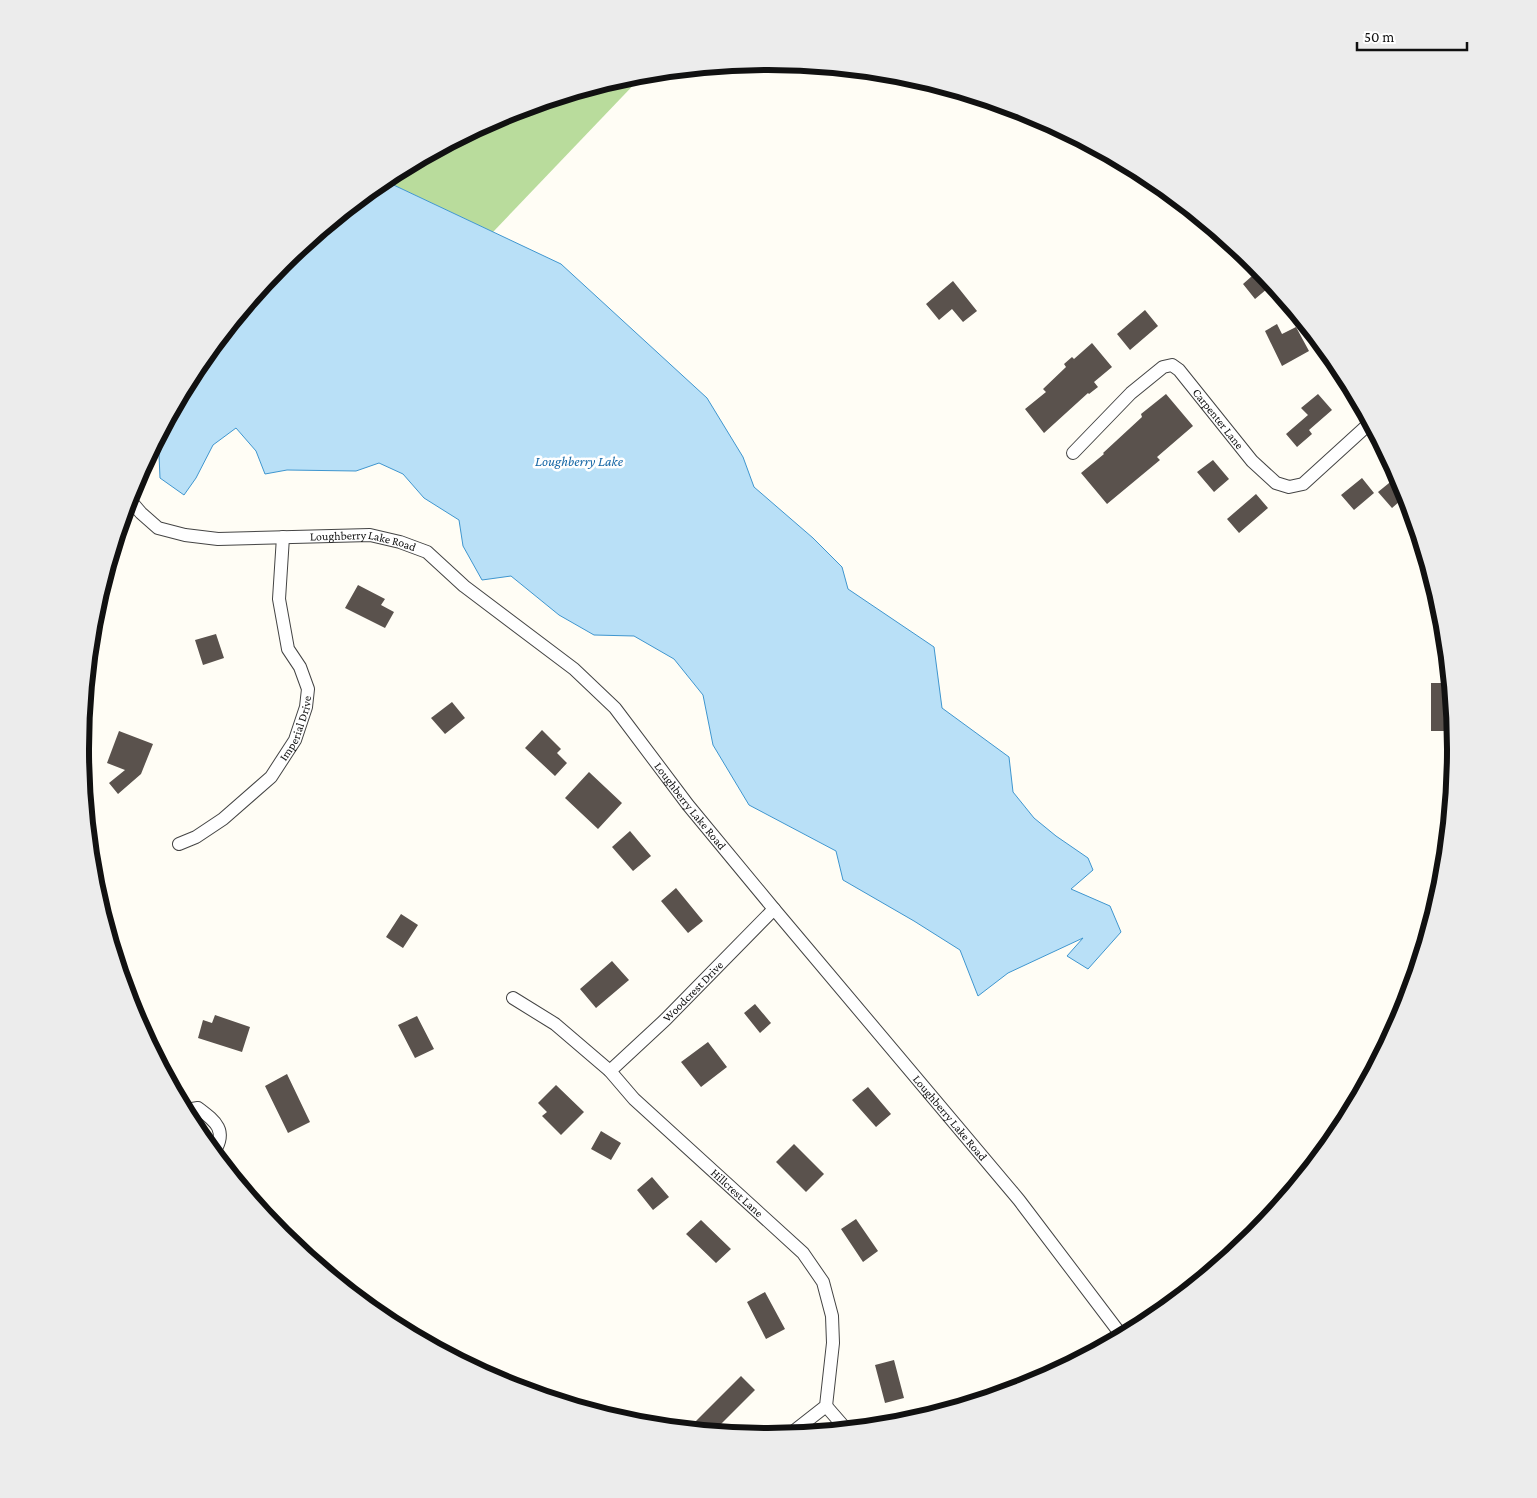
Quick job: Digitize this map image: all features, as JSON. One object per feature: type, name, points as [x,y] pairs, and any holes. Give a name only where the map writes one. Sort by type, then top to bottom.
[{"type":"street","name":"Carpenter Lane","points":[[1073,453],[1131,393],[1163,366],[1172,365],[1180,370],[1252,461],[1276,483],[1289,487],[1303,484],[1366,427]]},
{"type":"street","name":"Loughberry Lake Road","points":[[135,506],[158,528],[185,535],[218,539],[370,535],[400,542],[427,552],[464,586],[574,669],[616,708],[688,805],[1019,1200],[1118,1331]]},
{"type":"street","name":"Imperial Drive","points":[[179,844],[196,837],[223,819],[272,777],[296,740],[306,707],[308,689],[300,667],[288,649],[279,599],[283,537]]},
{"type":"street","name":"Woodcrest Drive","points":[[610,1071],[666,1019],[774,909]]},
{"type":"street","name":"Hillcrest Lane","points":[[513,998],[555,1024],[610,1071],[634,1099],[803,1253],[823,1282],[832,1316],[834,1344],[826,1406]]},
{"type":"street","points":[[193,1109],[198,1108],[215,1121],[221,1135],[218,1146]]},
{"type":"street","points":[[799,1427],[826,1406],[841,1424]]},
{"type":"green space","points":[[635,83],[493,232],[391,184],[468,140],[509,122],[550,106]]},
{"type":"water","name":"Loughberry Lake","points":[[391,184],[561,264],[707,398],[743,457],[754,487],[813,538],[842,567],[848,589],[934,647],[942,708],[1009,757],[1013,792],[1034,818],[1088,858],[1093,870],[1071,889],[1110,906],[1121,932],[1088,969],[1067,956],[1083,938],[1008,973],[978,996],[960,950],[843,880],[836,851],[749,805],[713,745],[703,695],[674,659],[634,636],[594,635],[559,615],[511,576],[482,580],[463,546],[459,520],[424,498],[403,474],[379,463],[356,471],[287,470],[265,474],[256,451],[236,428],[213,445],[196,478],[184,495],[160,478],[159,451],[180,409],[230,336],[258,301],[288,269],[321,239],[355,210]]},
{"type":"building","points":[[1254,274],[1267,289],[1255,299],[1243,284]]},
{"type":"building","points":[[953,281],[977,311],[963,322],[952,309],[939,320],[926,304]]},
{"type":"building","points":[[1145,310],[1158,326],[1130,350],[1117,334]]},
{"type":"building","points":[[1277,324],[1282,334],[1296,327],[1309,351],[1282,366],[1265,331]]},
{"type":"building","points":[[1092,343],[1112,367],[1094,382],[1098,387],[1088,393],[1044,433],[1025,409],[1046,392],[1043,389],[1066,367],[1064,364],[1072,357],[1074,359]]},
{"type":"building","points":[[1166,394],[1193,426],[1157,457],[1160,460],[1107,504],[1081,473],[1104,454],[1142,417],[1141,414]]},
{"type":"building","points":[[1318,394],[1332,410],[1309,430],[1312,434],[1297,447],[1286,434],[1308,415],[1301,408]]},
{"type":"building","points":[[1213,460],[1229,479],[1214,492],[1197,472]]},
{"type":"building","points":[[1362,478],[1374,493],[1354,510],[1341,495]]},
{"type":"building","points":[[1392,481],[1400,501],[1392,508],[1378,492]]},
{"type":"building","points":[[1256,494],[1268,508],[1239,533],[1227,519]]},
{"type":"building","points":[[358,585],[385,599],[381,605],[394,612],[385,628],[345,608]]},
{"type":"building","points":[[216,634],[224,658],[203,665],[195,640]]},
{"type":"building","points":[[1431,683],[1444,683],[1447,731],[1431,731]]},
{"type":"building","points":[[452,702],[465,718],[445,734],[431,718]]},
{"type":"building","points":[[542,730],[561,749],[557,753],[567,763],[555,776],[525,748]]},
{"type":"building","points":[[119,731],[153,744],[141,774],[118,794],[109,783],[125,770],[107,763]]},
{"type":"building","points":[[589,772],[622,803],[598,829],[565,798]]},
{"type":"building","points":[[630,831],[651,856],[633,871],[612,847]]},
{"type":"building","points":[[676,888],[703,921],[688,933],[661,901]]},
{"type":"building","points":[[401,914],[418,925],[403,948],[386,937]]},
{"type":"building","points":[[612,961],[629,980],[596,1008],[580,989]]},
{"type":"building","points":[[755,1004],[771,1023],[760,1033],[744,1013]]},
{"type":"building","points":[[215,1015],[250,1027],[242,1052],[198,1038],[203,1020],[212,1023]]},
{"type":"building","points":[[417,1016],[434,1049],[415,1058],[398,1025]]},
{"type":"building","points":[[708,1042],[727,1067],[701,1087],[681,1062]]},
{"type":"building","points":[[287,1074],[310,1122],[288,1133],[265,1086]]},
{"type":"building","points":[[556,1085],[584,1112],[561,1135],[542,1116],[547,1112],[538,1103]]},
{"type":"building","points":[[868,1087],[891,1114],[876,1127],[852,1100]]},
{"type":"building","points":[[601,1131],[621,1143],[611,1160],[591,1149]]},
{"type":"building","points":[[794,1144],[824,1174],[806,1192],[776,1162]]},
{"type":"building","points":[[652,1177],[669,1197],[653,1210],[637,1190]]},
{"type":"building","points":[[856,1219],[878,1251],[863,1262],[841,1229]]},
{"type":"building","points":[[701,1220],[731,1249],[716,1263],[686,1234]]},
{"type":"building","points":[[765,1292],[785,1329],[766,1339],[747,1302]]},
{"type":"building","points":[[894,1360],[904,1398],[885,1403],[875,1365]]},
{"type":"building","points":[[741,1376],[755,1390],[719,1426],[693,1424]]}]
